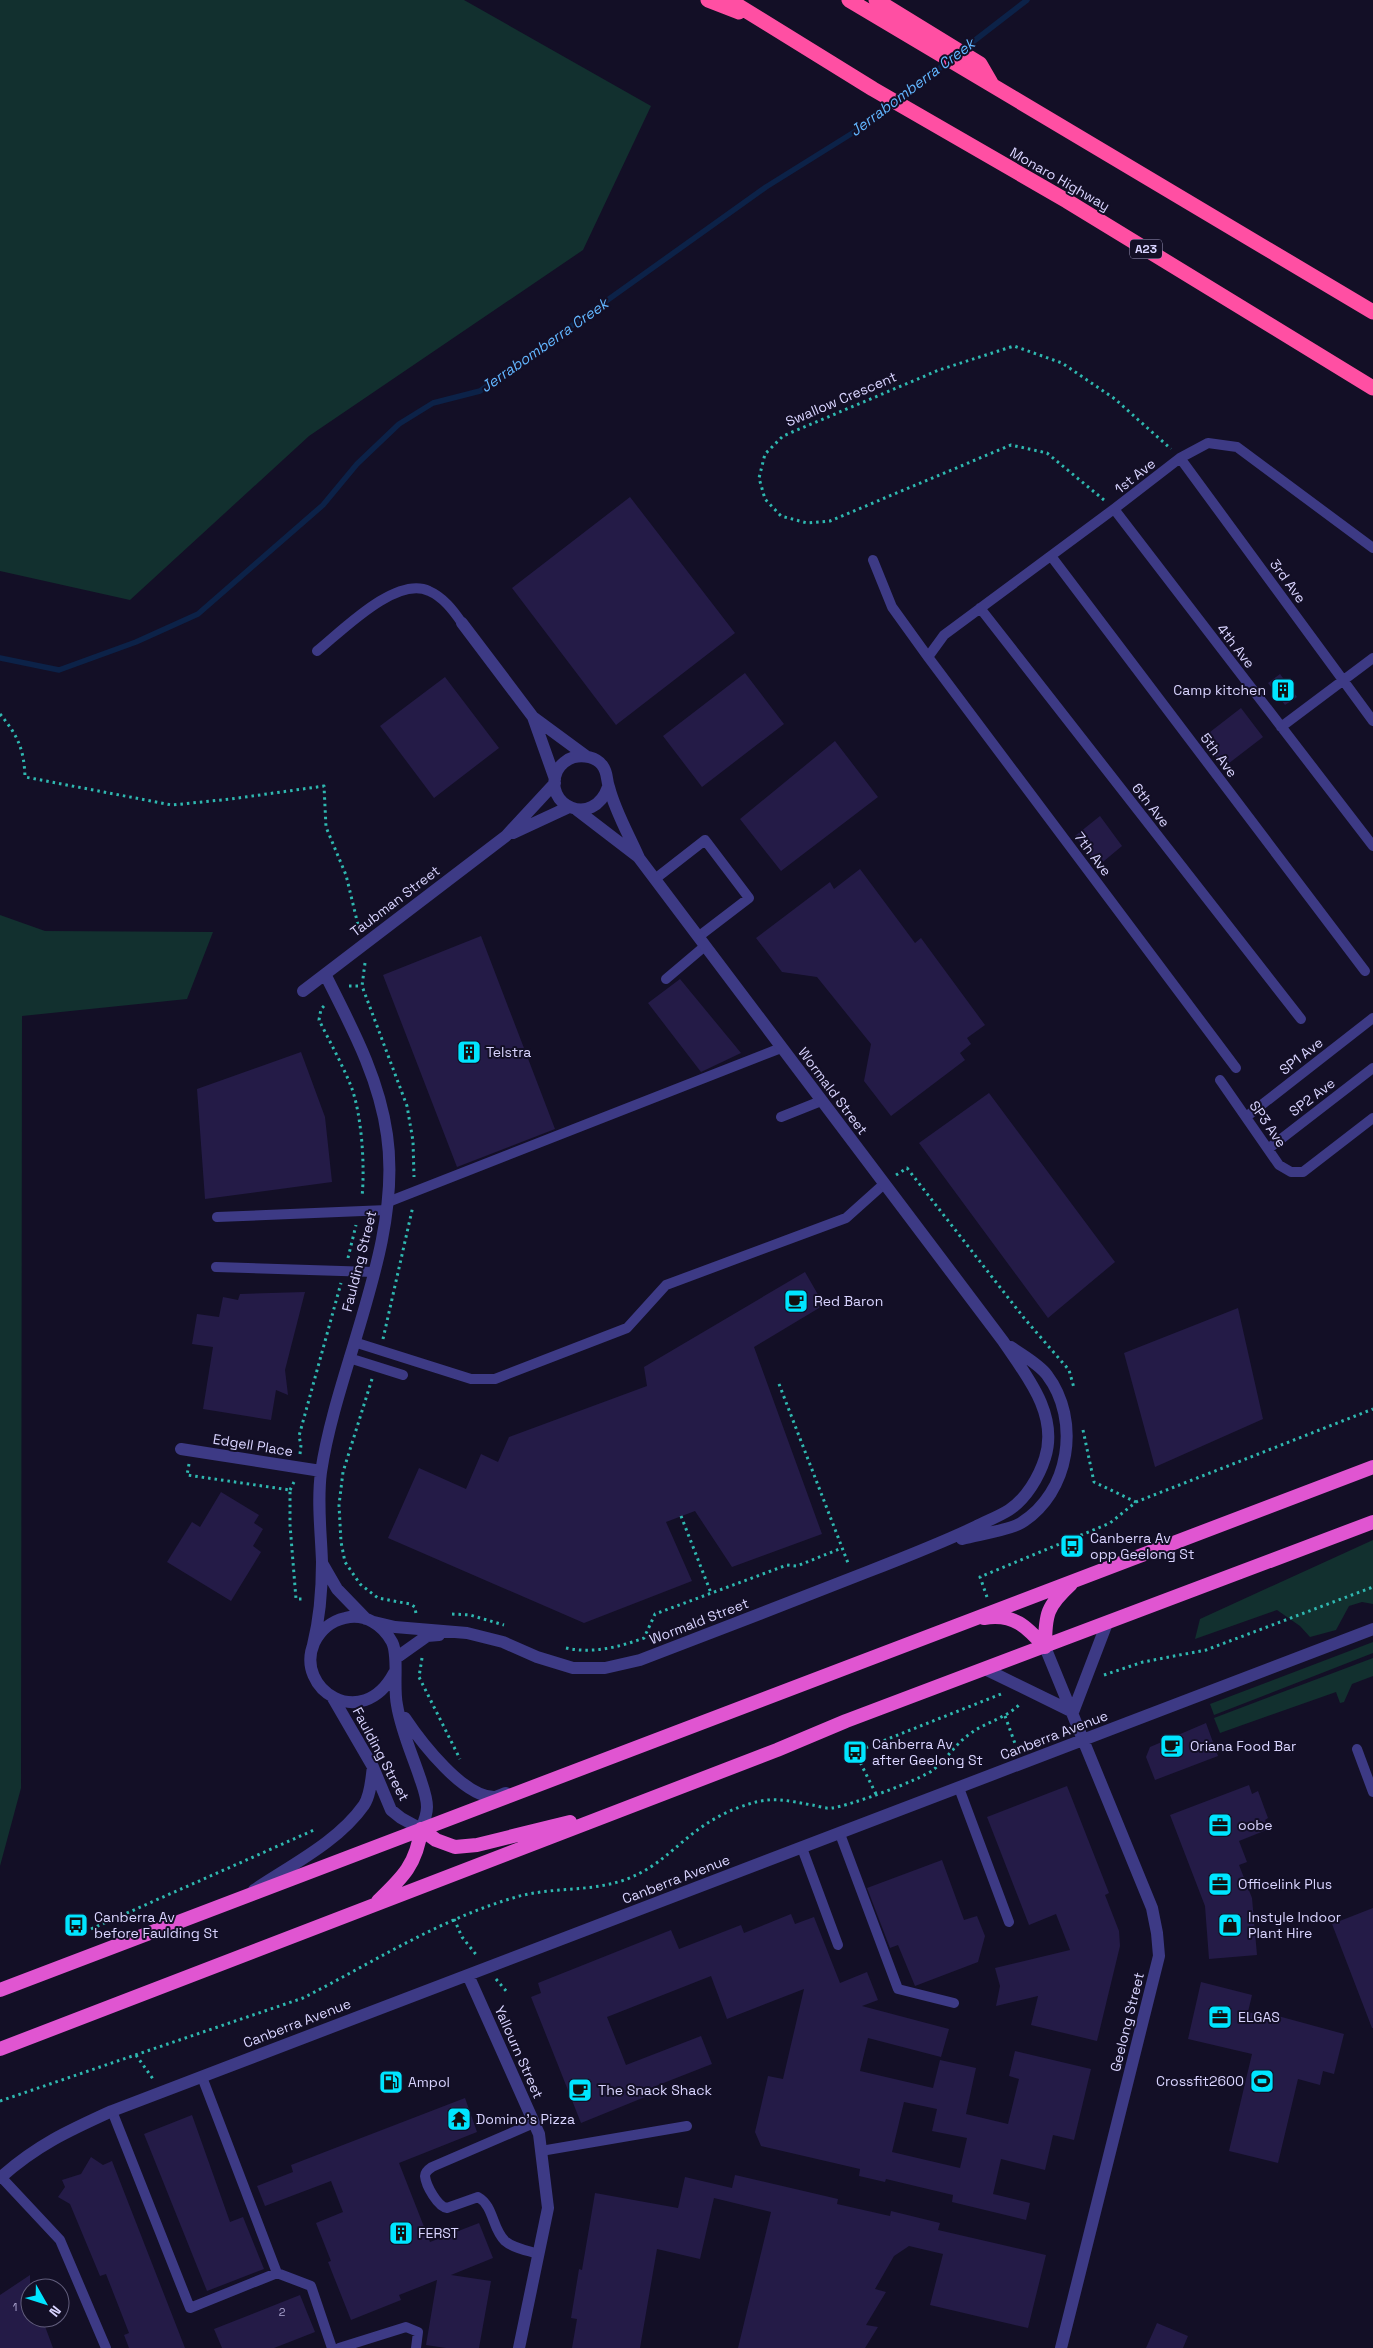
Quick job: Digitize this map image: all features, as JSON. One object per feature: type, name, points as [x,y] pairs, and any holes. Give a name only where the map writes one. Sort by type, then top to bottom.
[{"type":"highway","points":[[708,0],[761,20]]},
{"type":"highway","name":"Monaro Highway","points":[[729,0],[916,115],[1067,201],[1373,388]]},
{"type":"highway","points":[[849,0],[931,42],[975,68],[991,84],[1373,312]]},
{"type":"highway","points":[[876,0],[931,42]]},
{"type":"highway","points":[[0,1990],[1373,1467]]},
{"type":"highway","points":[[0,2050],[617,1812],[846,1721],[1373,1522]]},
{"type":"highway","points":[[1045,1647],[1045,1619],[1055,1599],[1076,1580]]},
{"type":"highway","points":[[963,1622],[995,1616],[1008,1619],[1026,1626],[1045,1647]]},
{"type":"highway","points":[[421,1829],[436,1840],[455,1847],[477,1845],[617,1812]]},
{"type":"highway","points":[[373,1906],[398,1881],[412,1863],[419,1845],[421,1829]]},
{"type":"street","name":"Wormald Street","points":[[462,623],[532,718],[555,781],[556,793],[561,801],[639,858]]},
{"type":"street","name":"Wormald Street","points":[[370,1621],[427,1636],[466,1633],[503,1642],[538,1657],[573,1668],[605,1668],[640,1660],[937,1545],[1009,1510],[1024,1496],[1037,1478],[1046,1457],[1048,1436],[1042,1402],[1003,1341],[639,858],[608,787],[607,774],[602,765],[532,718]]},
{"type":"street","points":[[555,781],[558,770],[564,763],[572,758],[586,756]]},
{"type":"street","name":"Taubman Street","points":[[303,991],[506,836],[555,781]]},
{"type":"street","points":[[573,808],[592,808],[600,803],[608,787]]},
{"type":"street","name":"Taubman Street","points":[[506,836],[573,808]]},
{"type":"street","name":"Faulding Street","points":[[313,1645],[320,1618],[321,1598],[322,1563],[318,1504],[321,1471],[373,1272],[388,1206],[390,1171],[387,1136],[380,1100],[370,1067],[325,974]]},
{"type":"street","name":"Wormald Street","points":[[937,1545],[1020,1524],[1039,1508],[1054,1487],[1064,1463],[1068,1438],[1065,1414],[1058,1392],[1046,1373],[1003,1341]]},
{"type":"street","name":"Edgell Place","points":[[186,1450],[321,1471]]},
{"type":"street","name":"Faulding Street","points":[[322,1563],[337,1589],[370,1621]]},
{"type":"street","points":[[346,1617],[370,1621],[386,1631],[393,1644],[396,1658],[394,1673],[387,1686],[376,1696],[362,1702],[347,1702],[333,1698],[322,1688],[314,1676],[310,1661],[313,1645],[321,1632],[332,1622],[346,1617]]},
{"type":"street","points":[[1073,1712],[1107,1623]]},
{"type":"street","name":"Canberra Avenue","points":[[1,2177],[58,2135],[112,2111],[1373,1629]]},
{"type":"street","name":"Wormald Street","points":[[396,1658],[419,1634]]},
{"type":"street","name":"Geelong Street","points":[[1045,1647],[1085,1740],[1152,1908],[1159,1956],[1062,2348]]},
{"type":"street","name":"Canberra Avenue","points":[[985,1669],[1073,1712]]},
{"type":"street","name":"Faulding Street","points":[[333,1698],[373,1767],[391,1810],[400,1818],[421,1829],[426,1814],[425,1796],[397,1706],[394,1673]]},
{"type":"street","points":[[397,1706],[416,1734],[457,1781],[472,1790],[494,1797],[536,1785]]},
{"type":"street","points":[[239,1900],[326,1842],[348,1824],[365,1804],[373,1767]]},
{"type":"street","name":"Yallourn Street","points":[[468,1975],[539,2134],[548,2208],[520,2348]]},
{"type":"lane","name":"1st Ave","points":[[928,657],[944,634],[1114,510],[1180,458],[1208,443],[1237,447],[1373,548]]},
{"type":"lane","name":"3rd Ave","points":[[1180,458],[1373,721]]},
{"type":"lane","name":"4th Ave","points":[[1114,510],[1373,846]]},
{"type":"lane","name":"5th Ave","points":[[1051,556],[1365,971]]},
{"type":"lane","name":"7th Ave","points":[[873,560],[892,607],[1236,1068]]},
{"type":"lane","points":[[318,651],[381,600],[400,591],[417,588],[428,590],[449,606],[462,623]]},
{"type":"lane","name":"6th Ave","points":[[980,608],[1301,1019]]},
{"type":"lane","points":[[1281,727],[1344,680],[1370,664]]},
{"type":"lane","points":[[655,879],[705,840],[749,898],[702,941],[666,979]]},
{"type":"lane","name":"SP1 Ave","points":[[1246,1117],[1373,1018]]},
{"type":"lane","points":[[217,1217],[388,1206],[781,1048]]},
{"type":"lane","name":"SP2 Ave","points":[[1268,1149],[1373,1068]]},
{"type":"lane","name":"SP3 Ave","points":[[1220,1080],[1279,1165],[1291,1172],[1302,1172],[1373,1118]]},
{"type":"lane","points":[[781,1117],[821,1101]]},
{"type":"lane","points":[[354,1342],[471,1379],[495,1379],[627,1328],[666,1285],[846,1218],[884,1184]]},
{"type":"lane","points":[[216,1267],[373,1272]]},
{"type":"lane","points":[[349,1358],[403,1375]]},
{"type":"lane","points":[[1357,1749],[1373,1792]]},
{"type":"lane","points":[[959,1788],[1009,1922]]},
{"type":"lane","points":[[840,1834],[898,1989],[954,2003]]},
{"type":"lane","points":[[802,1848],[838,1945]]},
{"type":"lane","points":[[202,2076],[277,2273]]},
{"type":"lane","points":[[112,2111],[190,2308],[277,2273],[311,2286],[332,2348]]},
{"type":"lane","points":[[534,2123],[432,2167],[427,2171],[425,2177],[437,2204],[447,2208],[478,2197],[487,2205],[504,2240],[514,2246],[539,2254]]},
{"type":"lane","points":[[541,2151],[687,2126]]},
{"type":"lane","points":[[1,2177],[60,2240],[106,2348]]},
{"type":"lane","points":[[339,2348],[406,2327],[418,2332],[416,2348]]},
{"type":"path","name":"Swallow Crescent","points":[[1114,510],[1047,453],[1011,445],[822,522],[808,523],[782,516],[765,499],[759,478],[765,454],[783,436],[939,370],[1014,346],[1062,363],[1070,368],[1115,399],[1180,458]]},
{"type":"path","points":[[0,714],[9,725],[24,754],[24,777],[172,805],[324,786],[326,827],[346,875],[362,945]]},
{"type":"path","points":[[884,1184],[907,1168],[1024,1318],[1070,1370],[1076,1394]]},
{"type":"path","points":[[779,1384],[853,1578]]},
{"type":"path","points":[[993,1611],[980,1577],[1110,1523],[1136,1502],[1373,1409]]},
{"type":"path","points":[[1083,1429],[1094,1482],[1136,1502]]},
{"type":"path","points":[[186,1450],[187,1475],[290,1490],[290,1525],[296,1599],[321,1598]]},
{"type":"path","points":[[681,1516],[711,1594]]},
{"type":"path","points":[[1100,1676],[1142,1662],[1206,1650],[1373,1587]]},
{"type":"path","points":[[416,1615],[422,1658],[419,1676],[467,1774],[457,1781]]},
{"type":"path","points":[[876,1794],[855,1752],[995,1695],[1003,1694]]},
{"type":"path","points":[[0,2101],[303,1998],[390,1950],[454,1919],[512,1898],[533,1892],[586,1889],[628,1878],[669,1855],[707,1823],[747,1804],[770,1798],[830,1809],[876,1794],[931,1772],[966,1736],[988,1722],[1013,1712],[1023,1701],[1017,1697]]},
{"type":"path","points":[[1006,1716],[1022,1764]]},
{"type":"path","points":[[91,1929],[319,1828]]},
{"type":"path","points":[[136,2055],[162,2092]]},
{"type":"green space","points":[[0,0],[464,0],[651,106],[583,250],[309,436],[130,600],[0,571]]},
{"type":"green space","points":[[0,915],[45,931],[213,932],[187,999],[22,1016],[21,1788],[0,1866]]},
{"type":"green space","points":[[1373,1540],[1373,1604],[1362,1602],[1349,1606],[1336,1630],[1310,1637],[1300,1626],[1277,1610],[1195,1639],[1200,1619]]},
{"type":"green space","points":[[1373,1642],[1373,1653],[1214,1715],[1210,1704]]},
{"type":"green space","points":[[1373,1658],[1373,1676],[1352,1684],[1344,1702],[1340,1703],[1336,1692],[1220,1733],[1214,1718]]},
{"type":"building","points":[[630,497],[735,633],[616,725],[512,588]]},
{"type":"building","points":[[745,673],[784,724],[702,787],[663,736]]},
{"type":"building","name":"Camp kitchen","points":[[1280,674],[1297,697],[1285,705],[1268,683]]},
{"type":"building","points":[[445,677],[499,748],[434,798],[380,726]]},
{"type":"building","points":[[1241,708],[1263,737],[1224,767],[1201,739]]},
{"type":"building","points":[[835,741],[878,797],[781,871],[740,819]]},
{"type":"building","points":[[1100,816],[1122,846],[1098,866],[1075,836]]},
{"type":"building","points":[[860,869],[915,943],[921,938],[985,1025],[967,1038],[971,1044],[960,1053],[965,1060],[891,1116],[864,1081],[871,1044],[817,977],[782,972],[756,938],[830,882],[834,889]]},
{"type":"building","name":"Telstra","points":[[481,936],[555,1129],[457,1167],[383,975]]},
{"type":"building","points":[[680,979],[741,1053],[701,1072],[648,1003]]},
{"type":"building","points":[[301,1052],[325,1117],[332,1182],[205,1199],[197,1089]]},
{"type":"building","points":[[989,1093],[1115,1262],[1048,1318],[919,1143]]},
{"type":"building","points":[[805,1272],[824,1305],[754,1347],[822,1534],[732,1567],[695,1511],[666,1522],[692,1581],[584,1623],[388,1538],[419,1468],[466,1489],[481,1454],[498,1462],[509,1437],[647,1386],[644,1367]]},
{"type":"building","points":[[305,1292],[285,1370],[288,1395],[276,1390],[271,1420],[203,1409],[213,1347],[192,1344],[197,1314],[219,1317],[223,1297],[238,1300],[240,1294]]},
{"type":"building","points":[[1238,1308],[1263,1419],[1155,1467],[1124,1353]]},
{"type":"building","points":[[221,1492],[259,1515],[254,1523],[263,1529],[253,1546],[261,1552],[231,1601],[167,1562],[192,1522],[200,1527]]},
{"type":"building","points":[[1206,1723],[1218,1756],[1155,1780],[1146,1757],[1150,1747]]},
{"type":"building","points":[[1249,1785],[1252,1794],[1258,1791],[1268,1818],[1265,1820],[1269,1829],[1239,1841],[1247,1862],[1239,1865],[1252,1898],[1257,1955],[1209,1959],[1205,1906],[1170,1815]]},
{"type":"building","points":[[1067,1786],[1109,1893],[1105,1895],[1119,1931],[1120,1946],[1097,2041],[1031,2025],[1038,1996],[996,2006],[1000,1986],[995,1968],[1070,1950],[1056,1914],[1029,1925],[987,1817]]},
{"type":"building","points":[[942,1860],[964,1920],[977,1916],[985,1936],[978,1962],[915,1986],[898,1945],[890,1948],[867,1888]]},
{"type":"building","points":[[1373,1908],[1373,2028],[1372,2028],[1332,1924]]},
{"type":"building","points":[[791,1914],[795,1924],[814,1917],[840,1983],[867,1972],[878,2000],[862,2006],[949,2029],[941,2057],[868,2038],[860,2071],[933,2088],[940,2060],[976,2068],[966,2114],[1008,2124],[1019,2079],[1009,2076],[1015,2051],[1091,2069],[1074,2140],[1053,2135],[1045,2170],[1001,2159],[993,2194],[1030,2203],[1026,2220],[952,2202],[953,2195],[886,2179],[885,2182],[859,2176],[860,2169],[761,2146],[755,2132],[768,2076],[783,2079],[804,1989],[727,2019],[711,1976],[607,2017],[626,2065],[701,2036],[712,2064],[643,2091],[645,2097],[581,2123],[531,1997],[541,1993],[538,1983],[671,1930],[679,1949],[741,1925],[744,1933]],"holes":[[[904,2102],[937,2109],[932,2131],[967,2138],[960,2168],[892,2152]]]},
{"type":"building","points":[[1201,1982],[1252,1995],[1248,2012],[1277,2019],[1278,2016],[1344,2034],[1334,2074],[1323,2071],[1320,2085],[1298,2079],[1278,2163],[1229,2151],[1252,2054],[1188,2039]]},
{"type":"building","points":[[465,2098],[477,2132],[399,2163],[430,2242],[479,2223],[493,2258],[451,2275],[491,2281],[479,2348],[446,2348],[426,2345],[437,2280],[399,2295],[401,2300],[351,2320],[328,2262],[331,2261],[316,2223],[343,2212],[331,2181],[265,2206],[257,2186],[293,2172],[291,2165]]},
{"type":"building","points":[[192,2115],[230,2222],[243,2217],[264,2269],[207,2291],[144,2134]]},
{"type":"building","points":[[91,2157],[103,2165],[112,2161],[185,2348],[129,2348],[124,2335],[129,2333],[106,2274],[100,2276],[70,2204],[58,2197],[65,2187],[62,2180],[81,2174]]},
{"type":"building","points":[[735,2175],[838,2199],[837,2204],[890,2216],[891,2211],[940,2223],[938,2230],[1046,2255],[1028,2328],[930,2305],[943,2254],[909,2246],[894,2256],[875,2289],[886,2292],[866,2325],[878,2327],[865,2348],[738,2348],[771,2212],[714,2198],[700,2259],[657,2249],[640,2348],[572,2348],[577,2319],[571,2318],[579,2269],[582,2270],[595,2193],[678,2208],[685,2177],[732,2188]]},
{"type":"building","points":[[20,2282],[20,2328],[46,2328],[53,2348],[0,2348],[0,2295]]},
{"type":"building","points":[[300,2295],[315,2332],[274,2348],[222,2348],[214,2329]]},
{"type":"building","points":[[1157,2323],[1188,2336],[1183,2348],[1146,2348]]},
{"type":"waterway","name":"Jerrabomberra Creek","points":[[961,51],[1027,0]]},
{"type":"waterway","name":"Jerrabomberra Creek","points":[[0,658],[59,670],[136,642],[198,614],[323,505],[357,464],[399,424],[433,403],[480,391],[766,187],[875,119],[950,60]]},
{"type":"place","name":"Camp kitchen","points":[[1283,690]]},
{"type":"place","name":"Telstra","points":[[469,1052]]},
{"type":"place","name":"Red Baron","points":[[796,1301]]},
{"type":"place","name":"Canberra Av opp Geelong St","points":[[1072,1546]]},
{"type":"place","name":"Oriana Food Bar","points":[[1172,1746]]},
{"type":"place","name":"Canberra Av after Geelong St","points":[[855,1752]]},
{"type":"place","name":"oobe","points":[[1220,1825]]},
{"type":"place","name":"Officelink Plus","points":[[1220,1884]]},
{"type":"place","name":"Canberra Av before Faulding St","points":[[76,1925]]},
{"type":"place","name":"Instyle Indoor Plant Hire","points":[[1230,1925]]},
{"type":"place","name":"ELGAS","points":[[1220,2017]]},
{"type":"place","name":"Crossfit2600","points":[[1262,2081]]},
{"type":"place","name":"Ampol","points":[[391,2082]]},
{"type":"place","name":"The Snack Shack","points":[[580,2090]]},
{"type":"place","name":"Domino's Pizza","points":[[459,2119]]},
{"type":"place","name":"FERST","points":[[401,2233]]}]
